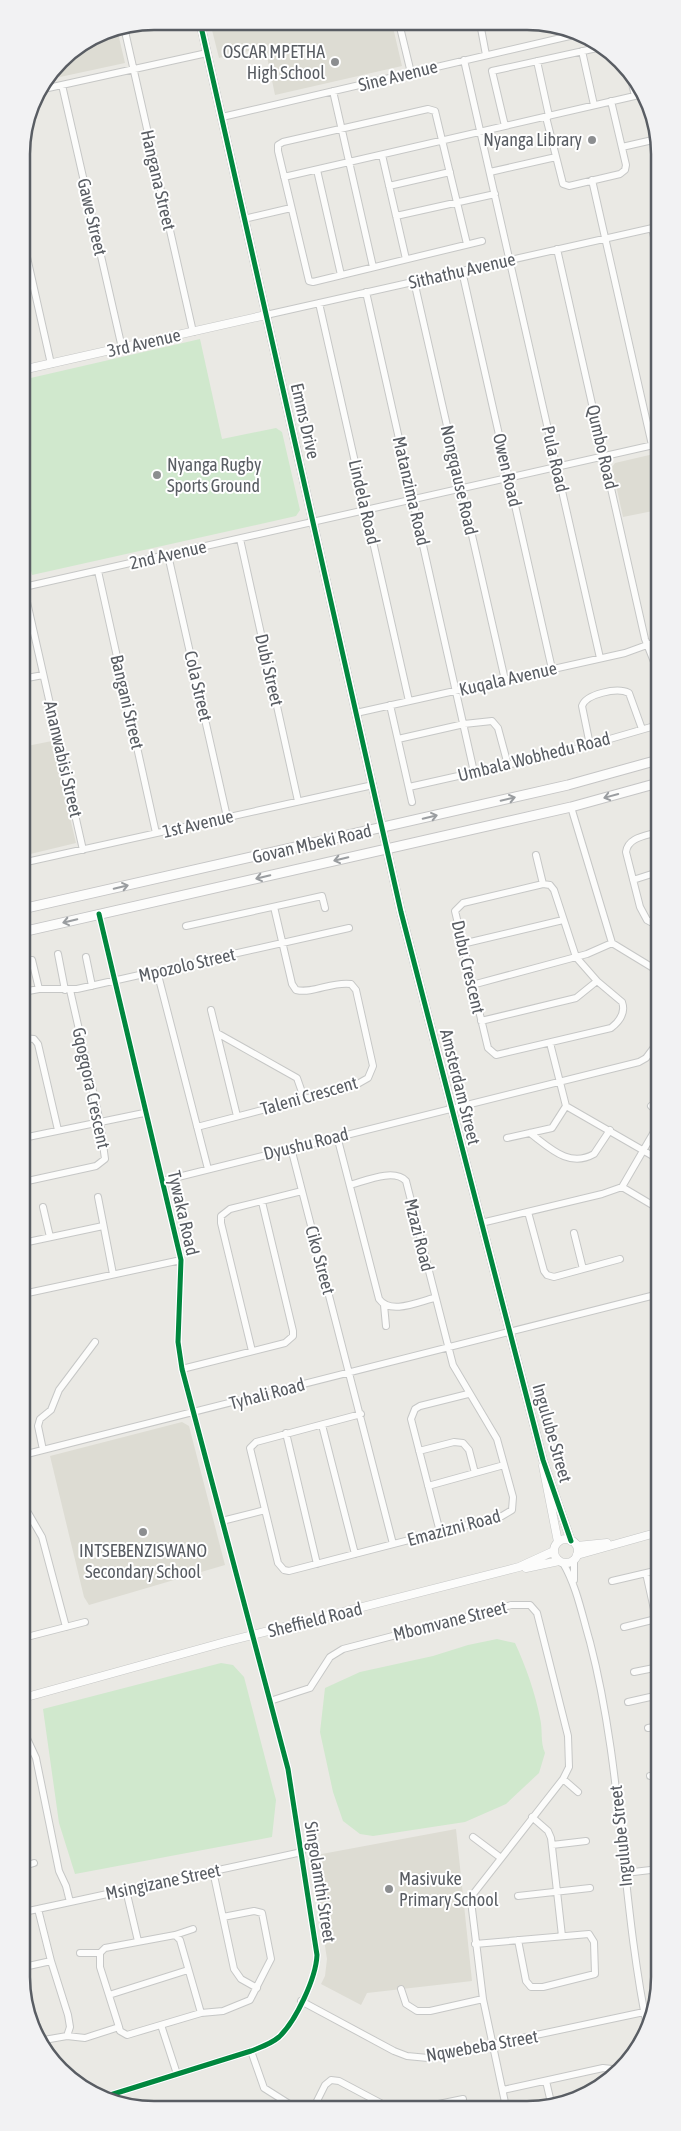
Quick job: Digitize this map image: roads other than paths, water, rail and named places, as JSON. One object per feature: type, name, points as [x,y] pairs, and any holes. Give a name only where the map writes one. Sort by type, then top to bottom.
[{"type":"main road","name":"Govan Mbeki Road","points":[[30,907],[568,785],[651,762]]},
{"type":"main road","name":"Govan Mbeki Road","points":[[30,930],[570,807],[651,785]]},
{"type":"street","name":"Emms Drive","points":[[202,30],[382,828]]},
{"type":"street","points":[[401,30],[411,73]]},
{"type":"street","points":[[481,30],[486,55]]},
{"type":"street","name":"Hangana Street","points":[[125,33],[193,332]]},
{"type":"street","name":"Sine Avenue","points":[[222,117],[566,37]]},
{"type":"street","points":[[504,126],[492,71],[592,49]]},
{"type":"street","points":[[582,51],[594,105]]},
{"type":"street","points":[[50,88],[207,53]]},
{"type":"street","name":"Pula Road","points":[[464,60],[600,658]]},
{"type":"street","points":[[537,61],[563,184],[569,186],[625,170],[626,165],[611,101]]},
{"type":"street","name":"Gawe Street","points":[[62,85],[122,348]]},
{"type":"street","points":[[333,92],[373,267]]},
{"type":"street","points":[[284,178],[636,95]]},
{"type":"street","points":[[467,244],[437,114],[432,109],[280,143],[278,151],[307,279],[313,282],[482,241]]},
{"type":"street","points":[[622,148],[650,141]]},
{"type":"street","points":[[382,155],[406,259]]},
{"type":"street","points":[[490,172],[556,157]]},
{"type":"street","points":[[317,170],[341,274]]},
{"type":"street","points":[[389,186],[450,172]]},
{"type":"street","points":[[592,180],[651,428]]},
{"type":"street","points":[[396,216],[495,194]]},
{"type":"street","points":[[244,219],[291,208]]},
{"type":"street","name":"Sithathu Avenue","points":[[266,315],[651,228]]},
{"type":"street","name":"Qumbo Road","points":[[557,249],[651,653]]},
{"type":"street","name":"Owen Road","points":[[462,270],[552,669]]},
{"type":"street","points":[[30,271],[51,364]]},
{"type":"street","name":"Nongqause Road","points":[[414,281],[505,680]]},
{"type":"street","name":"Matanzima Road","points":[[366,292],[474,772]]},
{"type":"street","name":"Lindela Road","points":[[319,303],[409,701]]},
{"type":"street","name":"3rd Avenue","points":[[30,368],[266,315]]},
{"type":"street","name":"2nd Avenue","points":[[30,582],[98,570],[240,539],[651,446]]},
{"type":"street","name":"Dubi Street","points":[[240,539],[298,801]]},
{"type":"street","name":"Cola Street","points":[[168,554],[227,817]]},
{"type":"street","name":"Bangani Street","points":[[98,570],[156,834]]},
{"type":"street","name":"Ananwabisi Street","points":[[30,613],[83,850]]},
{"type":"street","name":"Kuqala Avenue","points":[[356,712],[505,680],[600,658],[651,644]]},
{"type":"street","points":[[30,677],[44,674]]},
{"type":"street","points":[[590,745],[582,706],[590,697],[621,690],[629,693],[642,729]]},
{"type":"street","points":[[390,705],[412,802]]},
{"type":"street","points":[[398,740],[487,720],[496,723],[508,765]]},
{"type":"street","name":"Umbala Wobhedu Road","points":[[409,787],[590,745],[651,727]]},
{"type":"street","name":"1st Avenue","points":[[30,861],[373,785]]},
{"type":"street","points":[[570,807],[612,942],[651,967]]},
{"type":"street","name":"Amsterdam Street","points":[[382,828],[451,1108],[510,1331]]},
{"type":"street","points":[[651,834],[632,840],[627,845],[626,852],[640,907],[647,920],[651,922]]},
{"type":"street","name":"Dubu Crescent","points":[[536,855],[543,884]]},
{"type":"street","points":[[633,880],[651,874]]},
{"type":"street","name":"Dubu Crescent","points":[[543,884],[550,885],[554,890],[563,920],[576,957],[597,981],[622,1002],[621,1019],[611,1028],[550,1044],[496,1055],[488,1048],[462,944],[456,911],[460,905],[543,884]]},
{"type":"street","points":[[186,926],[322,896],[325,908]]},
{"type":"street","points":[[274,907],[282,942]]},
{"type":"street","name":"Tywaka Road","points":[[99,914],[144,1113],[181,1260],[178,1342],[182,1369],[252,1636]]},
{"type":"street","points":[[462,944],[563,920]]},
{"type":"street","name":"Mpozolo Street","points":[[30,991],[67,990],[114,982],[349,928]]},
{"type":"street","name":"Taleni Crescent","points":[[197,1127],[354,1086],[368,1078],[373,1066],[356,990],[351,984],[343,983],[304,992],[296,990],[292,984],[282,942]]},
{"type":"street","points":[[472,984],[576,957],[612,942]]},
{"type":"street","name":"Gqogqora Crescent","points":[[30,1180],[101,1164],[106,1156],[100,1122],[58,954]]},
{"type":"street","points":[[86,957],[92,986]]},
{"type":"street","points":[[32,960],[39,990]]},
{"type":"street","points":[[157,972],[208,1169]]},
{"type":"street","points":[[481,1021],[576,998],[597,981]]},
{"type":"street","points":[[211,1010],[237,1116]]},
{"type":"street","points":[[217,1033],[296,1078],[304,1098]]},
{"type":"street","points":[[30,1039],[34,1039],[38,1044],[58,1130]]},
{"type":"street","points":[[550,1044],[566,1106],[651,1155]]},
{"type":"street","name":"Dyushu Road","points":[[162,1181],[639,1062],[646,1058],[651,1051]]},
{"type":"street","points":[[507,1138],[552,1128],[566,1106]]},
{"type":"street","points":[[30,1136],[144,1113]]},
{"type":"street","points":[[530,1133],[562,1156],[572,1160],[594,1154],[610,1130]]},
{"type":"street","points":[[337,1136],[380,1299],[384,1306],[386,1326]]},
{"type":"street","points":[[481,1223],[602,1194],[622,1187],[651,1137]]},
{"type":"street","name":"Ciko Street","points":[[291,1148],[393,1544]]},
{"type":"street","name":"Mzazi Road","points":[[350,1185],[393,1175],[401,1176],[406,1181],[434,1298],[448,1347]]},
{"type":"street","points":[[622,1187],[651,1205]]},
{"type":"street","points":[[252,1351],[220,1220],[226,1210],[302,1191]]},
{"type":"street","points":[[98,1197],[113,1274]]},
{"type":"street","points":[[182,1369],[285,1343],[290,1340],[293,1333],[262,1202]]},
{"type":"street","points":[[43,1207],[50,1237]]},
{"type":"street","points":[[528,1212],[547,1276],[620,1260]]},
{"type":"street","points":[[30,1241],[103,1226]]},
{"type":"street","points":[[574,1233],[583,1269]]},
{"type":"street","points":[[30,1292],[181,1260]]},
{"type":"street","name":"Tyhali Road","points":[[30,1453],[651,1296]]},
{"type":"street","points":[[384,1306],[392,1308],[434,1298]]},
{"type":"street","name":"Ingulube Street","points":[[510,1331],[543,1460],[558,1542]]},
{"type":"street","points":[[43,1450],[38,1426],[40,1419],[51,1410],[59,1390],[95,1342]]},
{"type":"street","name":"Emazizni Road","points":[[265,1510],[280,1567],[289,1571],[502,1516],[512,1510],[513,1497],[494,1433],[468,1394],[456,1371],[448,1347]]},
{"type":"street","points":[[440,1532],[412,1419],[415,1410],[425,1404],[468,1394]]},
{"type":"street","points":[[222,1521],[265,1510],[250,1448],[256,1442],[361,1414]]},
{"type":"street","points":[[322,1424],[355,1554]]},
{"type":"street","points":[[286,1434],[317,1564]]},
{"type":"street","points":[[419,1451],[454,1442],[463,1443],[469,1450],[475,1473]]},
{"type":"street","name":"Ingulube Street","points":[[543,1460],[574,1543],[576,1558],[574,1584]]},
{"type":"street","points":[[428,1486],[504,1466]]},
{"type":"street","points":[[30,1516],[42,1537],[66,1627]]},
{"type":"street","points":[[576,1558],[614,1543],[651,1534]]},
{"type":"street","points":[[561,1562],[554,1551],[558,1542],[614,1543]]},
{"type":"street","name":"Sheffield Road","points":[[519,1567],[554,1551]]},
{"type":"street","name":"Sheffield Road","points":[[30,1696],[252,1636],[519,1567],[561,1562],[576,1558]]},
{"type":"street","name":"Ingulube Street","points":[[561,1562],[574,1584],[604,1701],[633,1947],[645,2015]]},
{"type":"street","points":[[612,1581],[651,1572]]},
{"type":"street","points":[[646,1573],[651,1596]]},
{"type":"street","name":"Mbomvane Street","points":[[270,1700],[310,1688],[330,1656],[343,1648],[512,1604],[530,1605],[537,1613],[568,1736],[569,1767],[563,1779],[474,1893],[471,1901],[475,1944],[484,1999],[505,2101]]},
{"type":"street","points":[[624,1627],[651,1620]]},
{"type":"street","points":[[30,1636],[85,1622]]},
{"type":"street","name":"Singolamthi Street","points":[[114,2094],[250,2051],[272,2042],[280,2036],[288,2025],[314,1974],[317,1955],[288,1769],[252,1636]]},
{"type":"street","points":[[634,1672],[651,1669]]},
{"type":"street","points":[[628,1702],[651,1697]]},
{"type":"street","points":[[30,1745],[36,1758],[59,1871],[66,1886],[70,1902]]},
{"type":"street","points":[[563,1779],[578,1792]]},
{"type":"street","points":[[532,1817],[548,1831],[552,1845],[562,1936]]},
{"type":"street","points":[[473,1837],[501,1858]]},
{"type":"street","points":[[552,1845],[586,1841]]},
{"type":"street","name":"Msingizane Street","points":[[30,1911],[302,1852]]},
{"type":"street","points":[[30,1864],[34,1863]]},
{"type":"street","points":[[625,1873],[651,1870]]},
{"type":"street","points":[[213,1871],[236,1973],[257,1988]]},
{"type":"street","points":[[518,1896],[590,1888]]},
{"type":"street","points":[[126,1890],[138,1941]]},
{"type":"street","points":[[38,1909],[51,1961],[68,2015],[70,2027],[67,2036]]},
{"type":"street","points":[[193,1929],[175,1935],[105,1948],[100,1953],[100,1967],[120,2031],[127,2035],[201,2013],[223,2011],[246,2003],[257,1988],[271,1959],[265,1916],[260,1911],[254,1911],[223,1917]]},
{"type":"street","points":[[475,1944],[586,1933],[593,1936],[597,1962],[596,1974],[542,1987],[531,1987],[526,1981],[518,1940]]},
{"type":"street","points":[[175,1935],[180,1940],[201,2013]]},
{"type":"street","points":[[80,1953],[100,1953]]},
{"type":"street","points":[[30,1966],[51,1961]]},
{"type":"street","points":[[109,1996],[188,1970]]},
{"type":"street","points":[[401,1989],[406,2004],[424,2012],[484,1999]]},
{"type":"street","name":"Nqwebeba Street","points":[[301,2001],[406,2056],[428,2058],[644,2012]]},
{"type":"street","points":[[161,2026],[177,2074]]},
{"type":"street","points":[[47,2039],[67,2036],[85,2038],[119,2027]]},
{"type":"street","points":[[250,2051],[264,2088],[285,2101]]},
{"type":"street","points":[[503,2090],[603,2068],[610,2069]]},
{"type":"street","points":[[317,2101],[325,2085],[331,2080],[340,2081],[377,2101]]},
{"type":"street","points":[[546,2081],[550,2099]]},
{"type":"street","points":[[453,2101],[463,2099]]},
{"type":"place","name":"OSCAR MPETHA High School","points":[[335,62]]},
{"type":"place","name":"Nyanga Library","points":[[592,140]]},
{"type":"place","name":"Nyanga Rugby Sports Ground","points":[[157,475]]},
{"type":"place","name":"INTSEBENZISWANO Secondary School","points":[[143,1532]]},
{"type":"place","name":"Masivuke Primary School","points":[[389,1889]]}]
